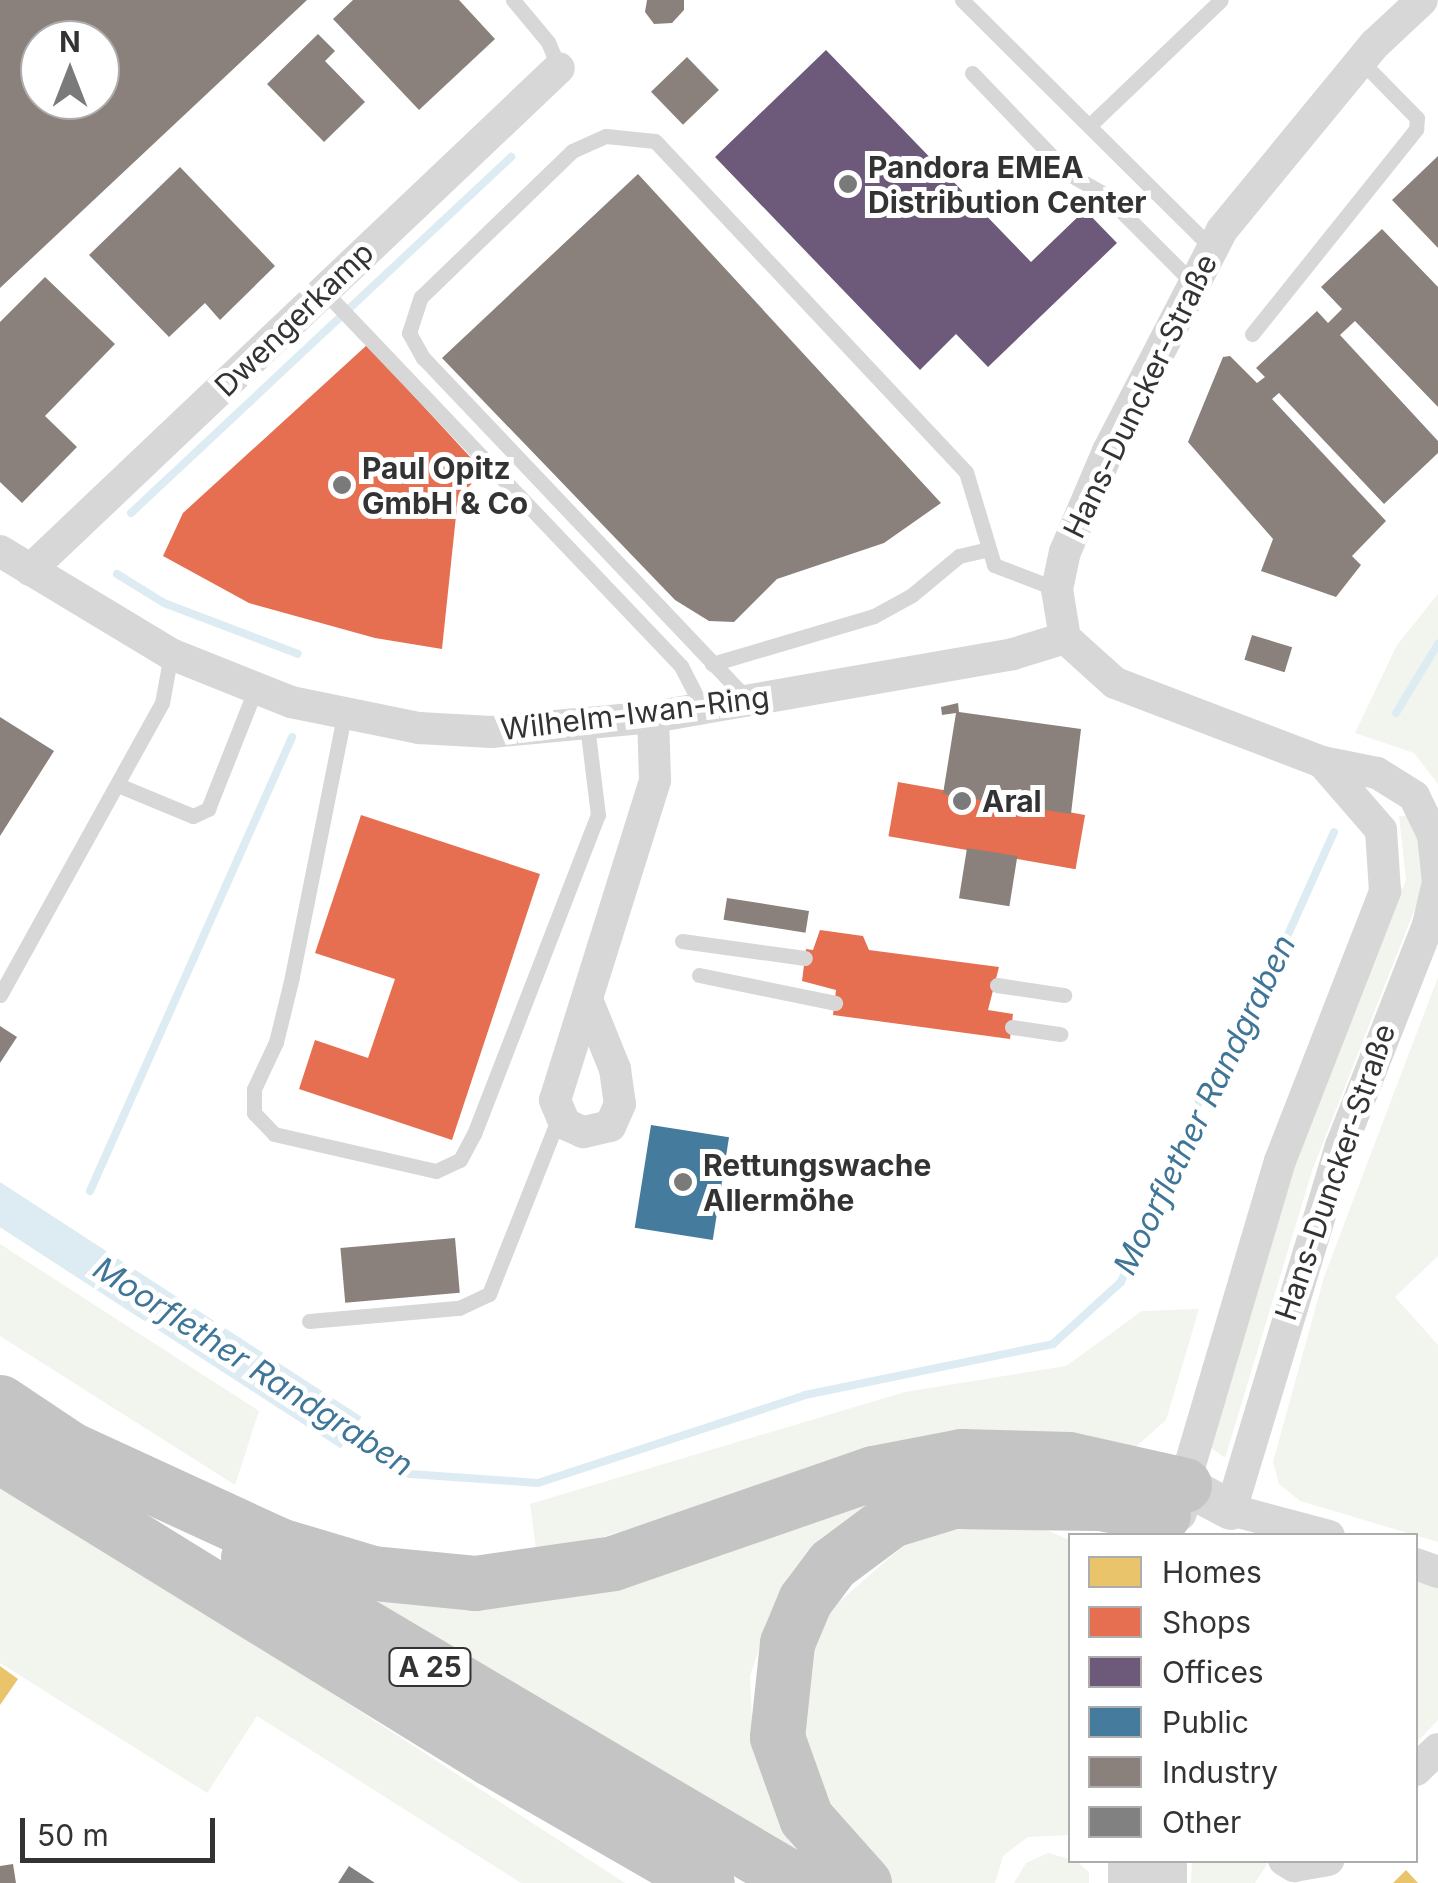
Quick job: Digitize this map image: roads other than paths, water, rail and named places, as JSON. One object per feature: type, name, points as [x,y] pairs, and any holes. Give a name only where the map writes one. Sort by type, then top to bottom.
[{"type":"highway","name":"A 25","points":[[0,1402],[64,1446],[800,1883]]},
{"type":"highway","points":[[64,1446],[278,1546],[374,1573],[475,1583],[614,1563],[873,1473],[961,1456],[1069,1459],[1198,1517]]},
{"type":"highway","name":"A 25","points":[[0,1456],[490,1758],[707,1883]]},
{"type":"highway","points":[[864,1883],[806,1818],[782,1760],[777,1692],[799,1612],[832,1564],[892,1520],[954,1501],[1119,1505],[1198,1517]]},
{"type":"highway","points":[[1046,1502],[1105,1533]]},
{"type":"street","name":"Hans-Duncker-Straße","points":[[1198,1517],[1428,926],[1438,882],[1433,835],[1414,796],[1377,773],[1322,762],[1114,682],[1065,638],[1057,589],[1065,552],[1108,450],[1212,248],[1409,4]]},
{"type":"street","name":"Dwengerkamp","points":[[30,570],[331,298],[558,68]]},
{"type":"street","name":"Wilhelm-Iwan-Ring","points":[[0,551],[171,654],[256,688],[344,716],[491,732],[653,717],[1065,638]]},
{"type":"street","points":[[588,1002],[615,1069],[619,1112],[610,1126],[592,1132],[573,1129],[559,1117],[558,1087],[655,780],[653,717]]},
{"type":"street","name":"Hans-Duncker-Straße","points":[[1198,1517],[1280,1161],[1384,891],[1381,830],[1322,762]]},
{"type":"street","points":[[1198,1517],[1307,1533]]},
{"type":"street","points":[[1418,1768],[1438,1749]]},
{"type":"lane","points":[[513,0],[548,42],[558,68]]},
{"type":"lane","points":[[962,0],[1212,248]]},
{"type":"lane","points":[[1089,126],[1222,0]]},
{"type":"lane","points":[[1252,334],[1416,129],[1417,118],[1361,61]]},
{"type":"lane","points":[[972,73],[1069,174],[1104,194],[1193,283]]},
{"type":"lane","points":[[748,701],[422,358],[408,333],[421,297],[572,152],[606,136],[654,140],[966,472],[985,550],[994,565],[1057,589]]},
{"type":"lane","points":[[331,298],[681,666],[704,708]]},
{"type":"lane","points":[[712,664],[874,616],[912,595],[959,556],[985,550]]},
{"type":"lane","points":[[0,995],[162,704],[171,654]]},
{"type":"lane","points":[[118,785],[193,816],[208,809],[256,688]]},
{"type":"lane","points":[[344,716],[292,977],[276,1042],[254,1089],[254,1113],[274,1134],[436,1171],[460,1160],[474,1134],[598,815],[587,726]]},
{"type":"lane","points":[[682,940],[805,958]]},
{"type":"lane","points":[[699,975],[834,1002]]},
{"type":"lane","points":[[997,985],[1064,995]]},
{"type":"lane","points":[[1012,1027],[1060,1034]]},
{"type":"lane","points":[[308,1321],[458,1308],[488,1294],[559,1117]]},
{"type":"water","points":[[0,1182],[361,1417],[341,1449],[0,1227]]},
{"type":"waterway","points":[[131,513],[511,157]]},
{"type":"waterway","points":[[117,574],[164,603],[298,654]]},
{"type":"waterway","name":"Moorflether Randgraben","points":[[1396,713],[1438,644]]},
{"type":"waterway","points":[[90,1191],[292,737]]},
{"type":"waterway","name":"Moorflether Randgraben","points":[[354,1437],[410,1474],[538,1483],[805,1395],[1053,1344],[1121,1282],[1198,1104],[1272,970],[1334,832]]},
{"type":"place","name":"Pandora EMEA Distribution Center","points":[[848,184]]},
{"type":"place","name":"Paul Opitz GmbH & Co","points":[[342,485]]},
{"type":"place","name":"Aral","points":[[962,801]]},
{"type":"place","name":"Rettungswache Allermöhe","points":[[683,1182]]}]
